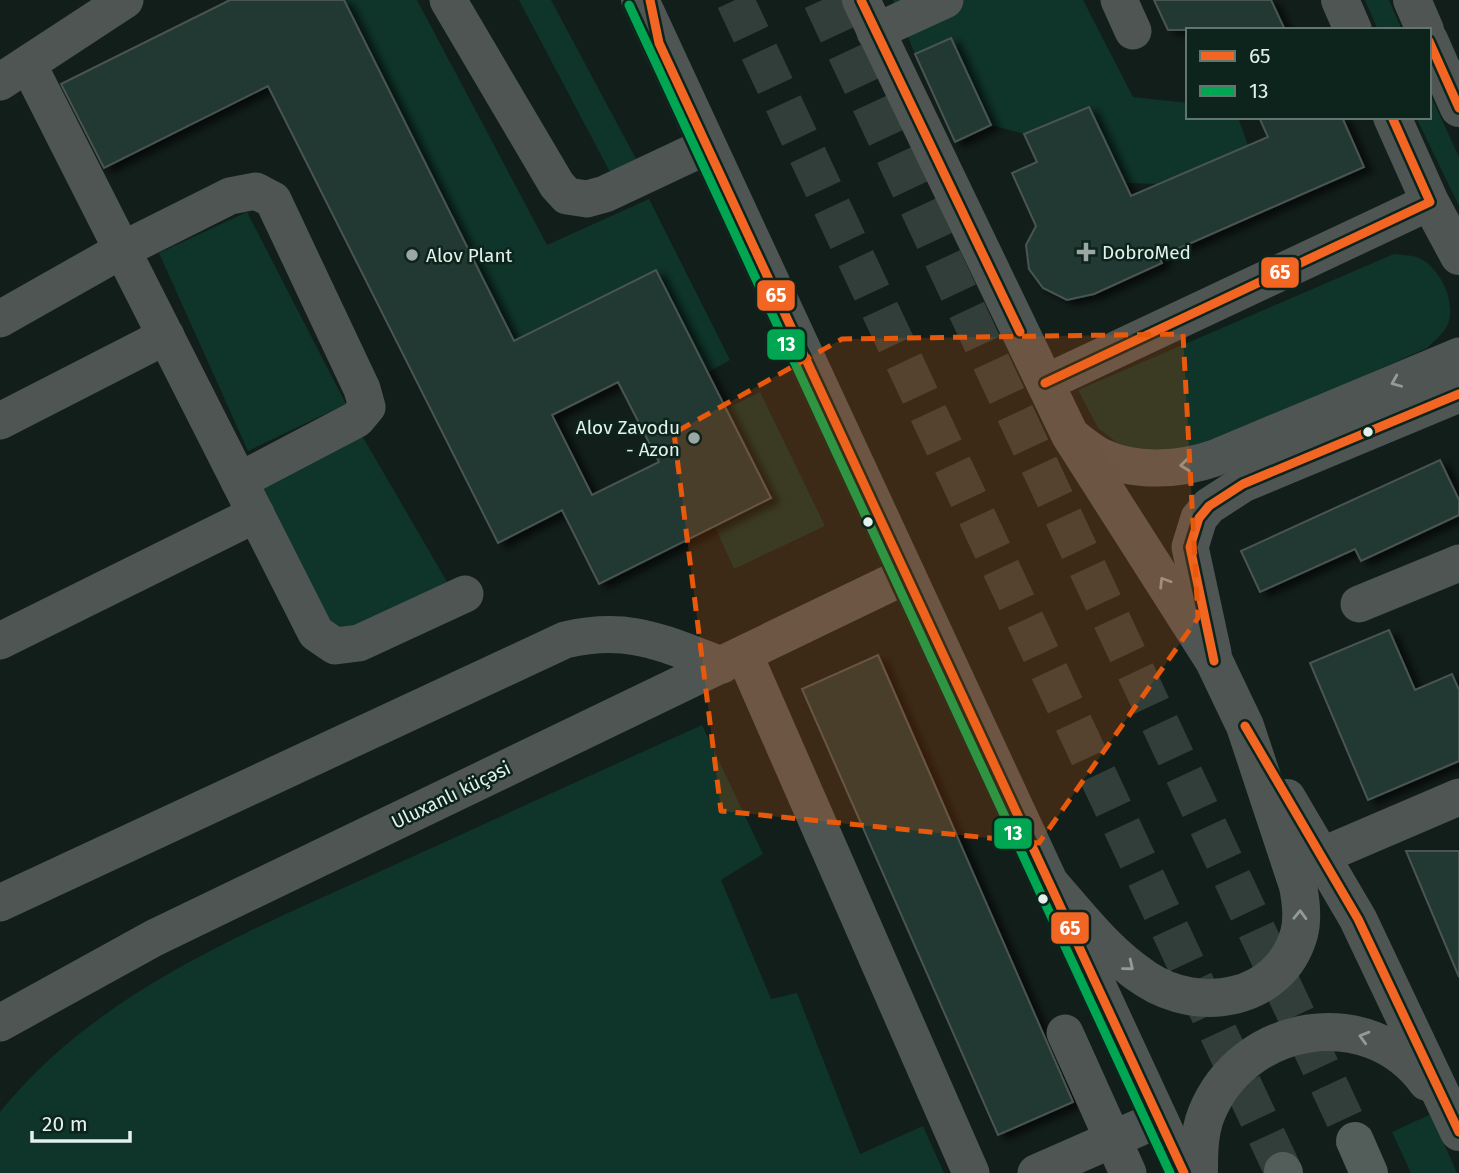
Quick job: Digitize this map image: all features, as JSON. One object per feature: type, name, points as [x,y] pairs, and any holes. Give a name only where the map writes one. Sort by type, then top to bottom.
[{"type":"main road","points":[[640,0],[1184,1173]]},
{"type":"main road","points":[[650,0],[659,43]]},
{"type":"main road","points":[[1340,0],[1352,28]]},
{"type":"main road","points":[[1412,0],[1424,28]]},
{"type":"main road","points":[[868,16],[1070,435],[1214,661],[1245,726],[1358,919],[1454,1122]]},
{"type":"main road","points":[[1431,45],[1459,108]]},
{"type":"main road","points":[[1393,119],[1430,202],[1459,256]]},
{"type":"main road","points":[[1048,881],[1096,936],[1124,962],[1147,980],[1174,993],[1210,1000],[1232,997],[1270,979],[1286,961],[1299,933],[1301,907],[1292,864],[1245,726]]},
{"type":"main road","points":[[1199,1173],[1200,1143],[1206,1115],[1220,1089],[1248,1059],[1283,1039],[1303,1034],[1326,1031],[1361,1035],[1394,1048],[1419,1070],[1454,1122]]},
{"type":"street","points":[[125,0],[14,73],[122,250],[316,633],[335,646],[359,643],[465,594]]},
{"type":"street","points":[[448,0],[557,185],[567,196],[587,199],[605,194],[707,146]]},
{"type":"street","points":[[868,16],[945,0]]},
{"type":"street","points":[[0,319],[122,250],[230,196],[256,191],[273,200],[362,389],[367,407],[357,419],[239,481]]},
{"type":"street","points":[[1045,383],[1430,202]]},
{"type":"street","points":[[0,421],[166,336]]},
{"type":"street","points":[[1070,435],[1101,457],[1119,463],[1140,467],[1187,466],[1215,458],[1459,356]]},
{"type":"street","points":[[1214,661],[1190,547],[1199,518],[1209,506],[1243,484],[1459,394]]},
{"type":"street","points":[[0,641],[256,514]]},
{"type":"street","points":[[1359,604],[1459,563]]},
{"type":"street","name":"Uluxanlı küçəsi","points":[[0,1023],[154,937],[907,575]]},
{"type":"street","points":[[0,903],[565,640],[597,633],[622,633],[733,659],[971,1173]]},
{"type":"street","points":[[1321,856],[1459,797]]},
{"type":"street","points":[[1066,1034],[1128,1173]]},
{"type":"street","points":[[1036,1173],[1159,1119]]},
{"type":"highlighted area","points":[[1183,334],[1198,618],[1039,843],[721,811],[674,433],[842,339]]},
{"type":"green space","points":[[344,0],[417,0],[547,245],[649,199],[730,360],[708,372],[656,270],[514,341]]},
{"type":"green space","points":[[519,0],[551,0],[636,159],[610,172]]},
{"type":"green space","points":[[893,0],[1083,0],[1133,97],[1186,103],[1186,119],[1239,119],[1248,146],[1160,184],[1125,183],[1089,107],[1024,134],[991,125],[951,38],[915,54]]},
{"type":"green space","points":[[1365,0],[1389,0],[1401,28],[1377,28]]},
{"type":"green space","points":[[1431,96],[1459,157],[1459,206],[1417,119],[1431,119]]},
{"type":"green space","points":[[247,212],[346,404],[248,451],[159,253]]},
{"type":"green space","points":[[1394,254],[1417,257],[1440,277],[1449,298],[1450,308],[1446,328],[1440,336],[1427,348],[1217,441],[1173,451],[1145,451],[1120,445],[1098,428],[1078,390]]},
{"type":"green space","points":[[760,392],[825,526],[734,569],[715,527],[771,498],[726,409]]},
{"type":"green space","points":[[361,434],[450,587],[343,631],[320,622],[261,488]]},
{"type":"green space","points":[[702,725],[763,854],[721,880],[771,999],[797,993],[860,1154],[923,1126],[944,1173],[0,1173],[0,1112],[40,1069],[83,1031],[131,997],[181,967],[286,914]]},
{"type":"green space","points":[[1431,1114],[1457,1173],[1411,1173],[1392,1132]]},
{"type":"building","name":"Alov Plant","points":[[230,0],[344,0],[514,341],[656,270],[771,498],[599,584],[562,510],[498,543],[268,86],[104,168],[61,84]],"holes":[[[618,382],[659,462],[592,495],[552,415]]]},
{"type":"building","points":[[1154,0],[1271,0],[1284,28],[1186,28],[1168,30]]},
{"type":"building","points":[[951,38],[991,125],[955,142],[915,54]]},
{"type":"building","points":[[1089,107],[1131,196],[1268,137],[1260,119],[1343,119],[1364,167],[1159,257],[1162,263],[1094,294],[1067,300],[1043,288],[1029,269],[1026,245],[1036,226],[1012,173],[1037,162],[1024,134]]},
{"type":"building","points":[[1440,460],[1459,500],[1459,515],[1361,561],[1355,549],[1260,592],[1241,551]]},
{"type":"building","points":[[1389,630],[1415,690],[1452,674],[1459,690],[1459,761],[1368,800],[1310,663]]},
{"type":"building","points":[[878,655],[1073,1102],[998,1135],[802,689]]},
{"type":"building","points":[[1406,851],[1459,851],[1459,977]]},
{"type":"tunnel","points":[[735,0],[1283,1171]]},
{"type":"tunnel","points":[[822,0],[1355,1141]]},
{"type":"transit line","name":"65","points":[[650,0],[659,43],[1184,1173]]},
{"type":"transit line","name":"65","points":[[861,0],[1020,332]]},
{"type":"transit line","name":"13","points":[[629,5],[1170,1173]]},
{"type":"transit line","name":"65","points":[[1431,45],[1459,108]]},
{"type":"transit line","name":"65","points":[[1045,383],[1430,202],[1393,119]]},
{"type":"transit line","name":"65","points":[[1214,661],[1190,547],[1199,518],[1209,506],[1243,484],[1459,394]]},
{"type":"transit line","name":"65","points":[[1245,726],[1358,919],[1459,1132]]},
{"type":"place","name":"DobroMed","points":[[1086,252]]},
{"type":"place","name":"Alov Plant","points":[[412,255]]},
{"type":"place","name":"Alov Zavodu - Azon","points":[[694,438]]}]
